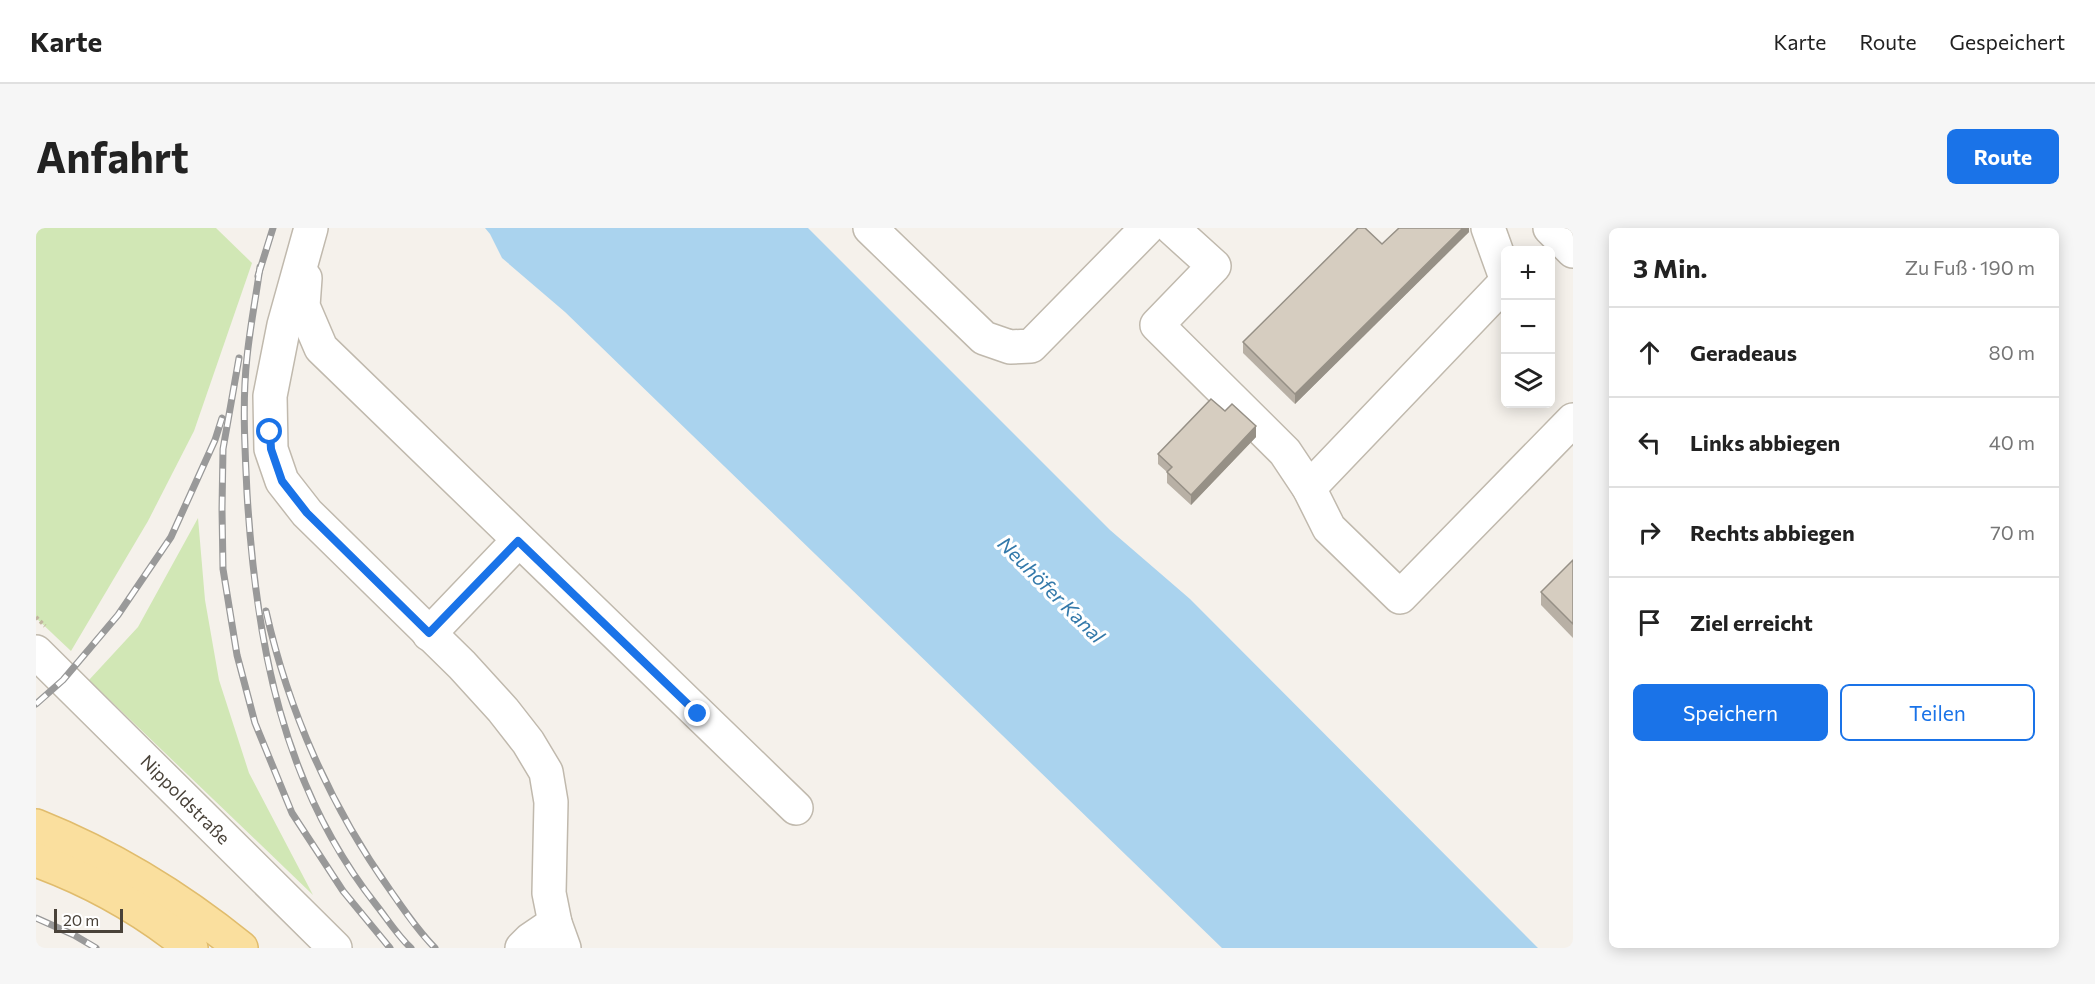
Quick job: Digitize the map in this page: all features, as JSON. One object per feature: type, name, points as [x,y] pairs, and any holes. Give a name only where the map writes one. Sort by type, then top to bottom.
[{"type":"main road","points":[[36,826],[88,848],[147,880],[195,912],[241,948]]},
{"type":"main road","points":[[36,860],[120,900],[191,948]]},
{"type":"street","points":[[870,228],[984,338],[1010,347],[1031,346],[1147,228]]},
{"type":"street","points":[[1172,228],[1214,266],[1157,325],[1285,452],[1309,488],[1329,528],[1400,597],[1573,420]]},
{"type":"street","points":[[1488,228],[1501,266]]},
{"type":"street","points":[[1550,228],[1573,251]]},
{"type":"street","points":[[309,231],[303,306],[321,348],[796,808]]},
{"type":"street","points":[[309,231],[284,325],[270,396],[271,449],[282,481],[307,513],[462,665],[503,710],[528,742],[546,772],[552,802],[549,893],[560,936],[530,940],[522,948]]},
{"type":"street","points":[[1309,488],[1501,285]]},
{"type":"street","points":[[429,633],[518,541]]},
{"type":"street","name":"Nippoldstraße","points":[[36,652],[335,948]]},
{"type":"green space","points":[[36,228],[216,228],[252,263],[194,431],[148,521],[71,651],[36,618]]},
{"type":"green space","points":[[198,518],[205,600],[219,680],[249,773],[313,895],[89,680],[138,627]]},
{"type":"water","name":"Neuhöfer Kanal","points":[[485,228],[808,228],[1110,530],[1190,599],[1538,948],[1222,948],[565,312],[502,258]]},
{"type":"building","points":[[1358,228],[1365,228],[1382,244],[1399,228],[1463,228],[1295,394],[1243,342]]},
{"type":"building","points":[[1211,399],[1225,411],[1232,404],[1256,426],[1191,495],[1167,472],[1172,467],[1158,454]]},
{"type":"building","points":[[1573,560],[1573,624],[1541,592]]},
{"type":"railway","points":[[258,276],[273,228]]},
{"type":"railway","points":[[260,267],[247,357],[244,425],[251,549],[267,658],[296,762],[318,812],[345,860],[393,928],[411,948]]},
{"type":"railway","points":[[239,358],[223,449],[222,509],[223,569],[237,655],[255,723],[292,813],[343,891],[390,948]]},
{"type":"railway","points":[[36,704],[63,680],[118,615],[171,537],[215,440],[222,418]]},
{"type":"railway","points":[[266,611],[286,685],[299,721],[331,791],[369,858],[411,920],[435,948]]},
{"type":"railway","points":[[36,918],[96,948]]},
{"type":"route","points":[[270,432],[271,449],[282,481],[307,513],[429,633],[518,541],[698,714]]}]
